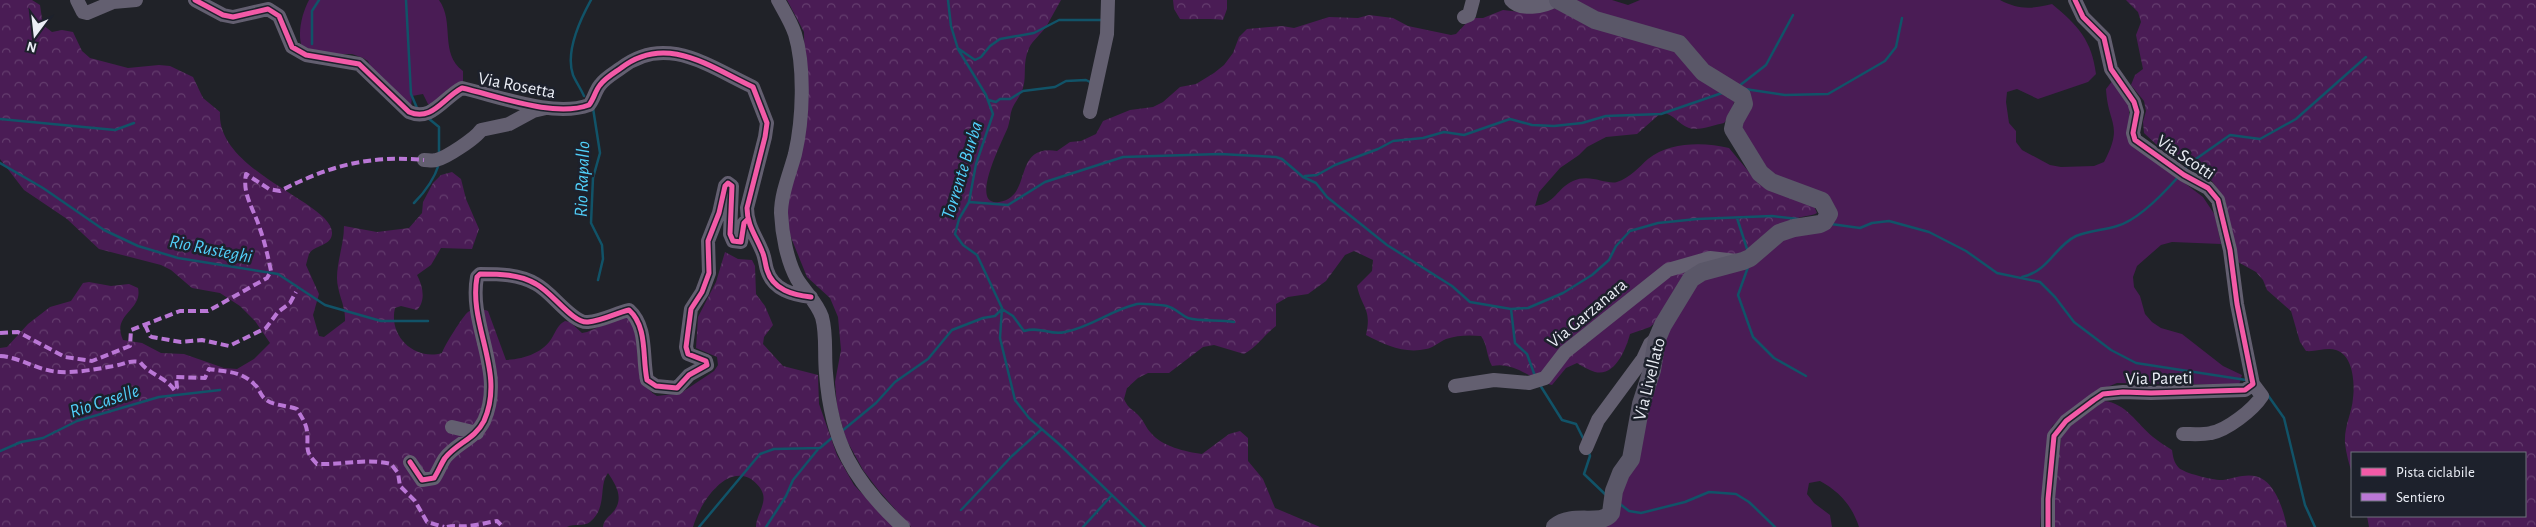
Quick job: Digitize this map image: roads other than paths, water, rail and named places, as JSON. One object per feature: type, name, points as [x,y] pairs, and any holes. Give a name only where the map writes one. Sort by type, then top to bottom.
[{"type":"main road","name":"Via Livellato","points":[[1555,527],[1569,519],[1604,519],[1611,513],[1614,491],[1621,474],[1631,459],[1641,404],[1652,370],[1657,339],[1663,325],[1691,278],[1702,272],[1742,262],[1750,258],[1779,233],[1824,222],[1828,214],[1826,205],[1816,198],[1771,182],[1760,173],[1733,129],[1735,120],[1744,104],[1742,96],[1703,72],[1683,47],[1595,20],[1556,0]]},
{"type":"street","points":[[77,0],[83,12],[114,2],[136,0]]},
{"type":"street","name":"Via Rosetta","points":[[195,0],[224,15],[234,17],[268,9],[279,16],[288,40],[299,52],[324,59],[360,64],[409,112],[416,115],[427,115],[434,111],[453,93],[462,88],[547,108]]},
{"type":"street","points":[[778,0],[795,35],[799,54],[801,93],[798,138],[783,198],[781,214],[787,253],[797,278],[811,297],[823,321],[830,411],[841,449],[858,476],[887,513],[903,527]]},
{"type":"street","points":[[1090,112],[1107,34],[1108,0]]},
{"type":"street","points":[[1464,17],[1469,15],[1473,0]]},
{"type":"street","points":[[1511,0],[1517,5],[1534,6],[1545,5],[1556,0]]},
{"type":"street","name":"Via Scotti","points":[[2075,0],[2083,17],[2104,38],[2111,69],[2134,102],[2137,112],[2133,133],[2136,140],[2184,175],[2208,188],[2218,200],[2230,250],[2237,304],[2252,385],[2262,396],[2257,404],[2238,419],[2212,433],[2183,434]]},
{"type":"street","name":"Via Rosetta","points":[[424,160],[437,160],[475,138],[481,130],[509,124],[533,111],[547,108],[581,108],[589,105],[599,86],[612,75],[633,60],[655,51],[696,58],[753,87],[767,123],[741,242],[733,240],[730,234],[732,186],[728,183],[725,186],[719,213],[708,240],[709,273],[702,292],[691,309],[686,348],[688,354],[706,361],[708,365],[689,375],[677,388],[656,386],[647,380],[643,339],[637,318],[629,310],[587,322],[574,319],[560,302],[536,284],[509,274],[480,274],[477,277],[476,292],[482,335],[487,348],[491,390],[487,412],[478,433]]},
{"type":"street","points":[[747,220],[763,253],[771,280],[781,289],[795,295],[811,297]]},
{"type":"street","name":"Via Garzanara","points":[[1455,386],[1494,380],[1529,383],[1546,378],[1565,352],[1668,270],[1710,258],[1742,262]]},
{"type":"street","points":[[1586,448],[1598,420],[1643,359],[1650,344],[1657,339]]},
{"type":"street","name":"Via Pareti","points":[[2048,527],[2048,498],[2054,436],[2066,421],[2094,400],[2103,394],[2123,392],[2235,390],[2252,385]]},
{"type":"street","points":[[452,427],[478,433]]},
{"type":"street","points":[[410,462],[418,476],[428,481],[434,478],[445,458],[455,448],[478,433]]},
{"type":"waterway","points":[[312,44],[312,11],[319,0]]},
{"type":"waterway","points":[[406,0],[411,94],[417,108]]},
{"type":"waterway","name":"Rio Rapallo","points":[[584,96],[573,75],[571,56],[578,26],[591,0]]},
{"type":"waterway","name":"Torrente Burba","points":[[948,0],[951,26],[958,49],[986,95],[993,114],[976,164],[969,202],[959,219],[955,234],[963,245],[977,255],[1002,308],[1000,338],[1015,400],[1029,418],[1059,444],[1145,527]]},
{"type":"waterway","points":[[1739,86],[1766,65],[1793,15]]},
{"type":"waterway","points":[[1745,89],[1785,95],[1828,94],[1885,61],[1896,47],[1902,18]]},
{"type":"waterway","points":[[959,49],[975,60],[981,57],[990,46],[1000,39],[1034,33],[1059,20],[1103,20]]},
{"type":"waterway","points":[[2184,170],[2193,161],[2230,135],[2260,139],[2296,119],[2366,57]]},
{"type":"waterway","points":[[988,100],[996,102],[1000,99],[1010,99],[1023,91],[1055,87],[1066,81],[1086,80],[1090,82]]},
{"type":"waterway","points":[[1305,176],[1317,175],[1335,165],[1378,149],[1393,141],[1423,138],[1444,132],[1464,135],[1510,119],[1532,125],[1554,126],[1582,123],[1606,116],[1661,114],[1722,93]]},
{"type":"waterway","name":"Rio Rapallo","points":[[593,108],[600,153],[593,178],[591,223],[602,245],[603,259],[598,280]]},
{"type":"waterway","points":[[428,118],[439,127],[439,154]]},
{"type":"waterway","points":[[0,119],[115,130],[134,123]]},
{"type":"waterway","points":[[969,202],[1008,205],[1045,182],[1123,157],[1220,154],[1276,157],[1282,159],[1303,177],[1316,183],[1327,197],[1387,245],[1452,286],[1470,302],[1511,309],[1528,308],[1563,293],[1592,275],[1609,260],[1616,246],[1630,231],[1658,223],[1697,219],[1772,216],[1798,219]]},
{"type":"waterway","name":"Rio Rusteghi","points":[[0,163],[43,188],[104,230],[138,246],[178,258],[278,274],[325,305],[381,321],[428,321]]},
{"type":"waterway","points":[[414,203],[429,185],[439,164]]},
{"type":"waterway","points":[[2022,277],[2039,269],[2062,246],[2076,236],[2117,226],[2134,218],[2159,198],[2179,176]]},
{"type":"waterway","points":[[1737,218],[1748,252]]},
{"type":"waterway","points":[[1831,224],[1860,228],[1872,223],[1889,221],[1929,232],[1966,251],[1997,273],[2040,282],[2055,297],[2074,322],[2111,350],[2136,363],[2246,380]]},
{"type":"waterway","points":[[1748,267],[1738,295],[1753,337],[1774,358],[1806,376]]},
{"type":"waterway","points":[[842,431],[876,403],[895,382],[928,359],[952,330],[983,318],[995,316],[1002,309],[1013,316],[1024,331],[1036,330],[1055,333],[1074,330],[1118,310],[1139,304],[1167,306],[1193,319],[1234,322]]},
{"type":"waterway","points":[[1511,309],[1515,343],[1527,354],[1535,376]]},
{"type":"waterway","points":[[1540,385],[1562,420],[1576,424],[1584,440]]},
{"type":"waterway","name":"Rio Caselle","points":[[0,451],[21,442],[43,438],[77,421],[159,397],[220,390]]},
{"type":"waterway","points":[[2267,394],[2284,418],[2305,505],[2315,527]]},
{"type":"waterway","points":[[961,510],[1012,456],[1042,429]]},
{"type":"waterway","points":[[699,527],[760,454],[774,449],[820,448],[833,437]]},
{"type":"waterway","points":[[766,527],[786,496],[793,480],[819,448]]},
{"type":"waterway","points":[[1589,453],[1590,456],[1584,474],[1607,496]]},
{"type":"waterway","points":[[1620,504],[1629,511],[1641,513],[1685,502],[1709,492],[1736,494],[1749,502],[1775,527]]},
{"type":"waterway","points":[[1083,527],[1112,495]]}]
